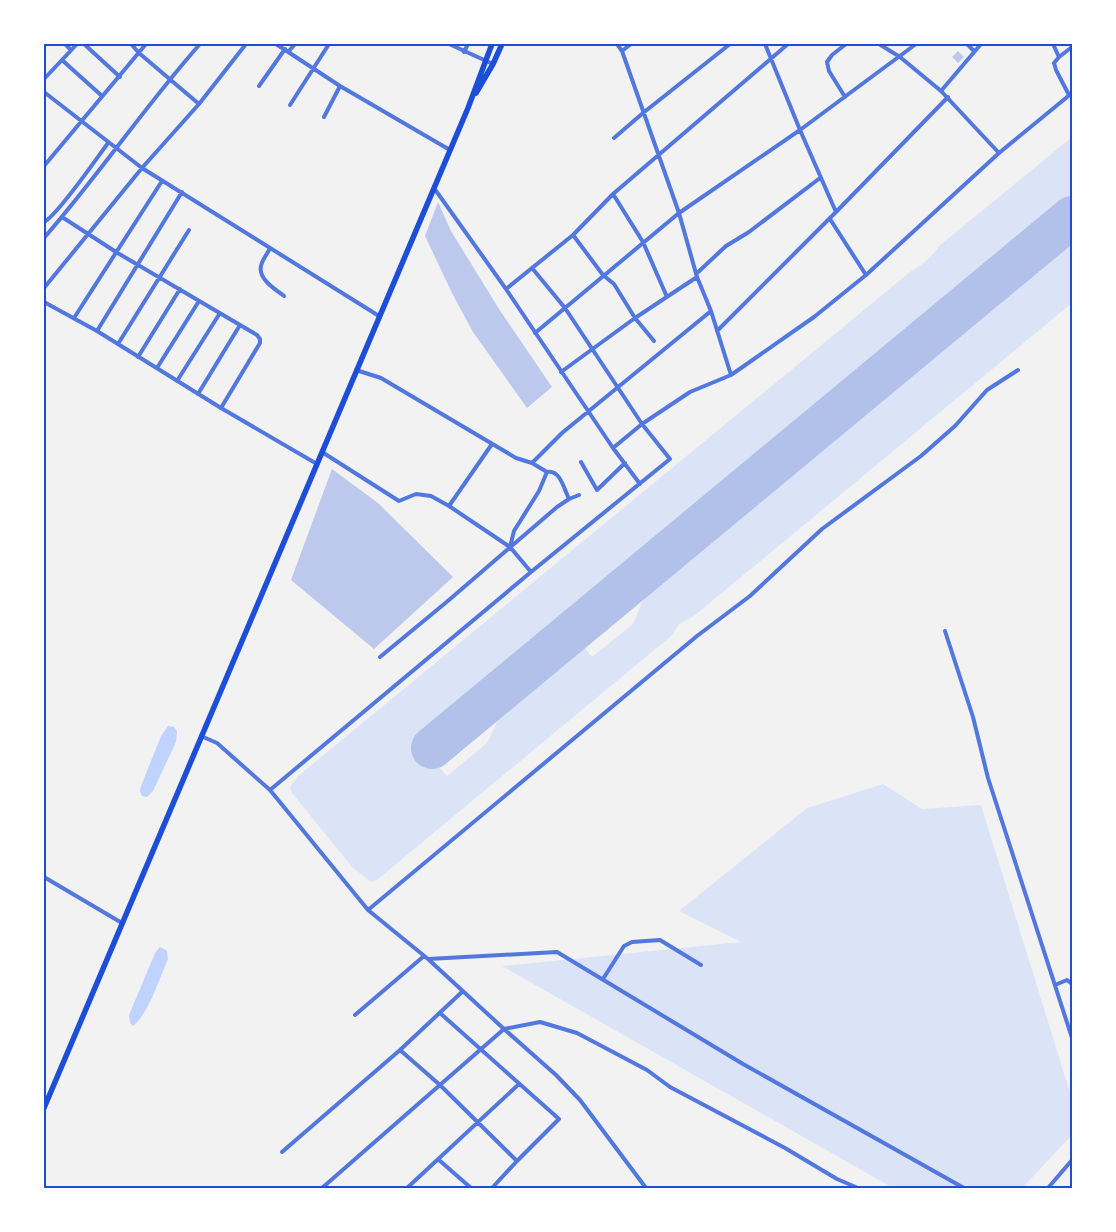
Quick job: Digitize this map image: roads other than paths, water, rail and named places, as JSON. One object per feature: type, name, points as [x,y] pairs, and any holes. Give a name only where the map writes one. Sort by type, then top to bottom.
[{"type":"highway","points":[[44,1108],[468,108],[492,44]]},
{"type":"highway","points":[[468,108],[502,44]]},
{"type":"street","points":[[66,44],[71,50]]},
{"type":"street","points":[[44,79],[77,44]]},
{"type":"street","points":[[84,44],[120,77]]},
{"type":"street","points":[[88,48],[92,44]]},
{"type":"street","points":[[131,44],[169,80],[199,104]]},
{"type":"street","points":[[44,166],[146,44]]},
{"type":"street","points":[[44,238],[117,150],[169,80],[200,44]]},
{"type":"street","points":[[44,288],[142,168],[199,104],[246,44]]},
{"type":"street","points":[[276,44],[285,48],[340,86],[450,150]]},
{"type":"street","points":[[290,52],[295,44]]},
{"type":"street","points":[[290,106],[328,44]]},
{"type":"street","points":[[449,44],[493,64]]},
{"type":"street","points":[[464,52],[468,44]]},
{"type":"street","points":[[617,44],[622,52],[679,213],[696,276],[711,311],[731,375]]},
{"type":"street","points":[[622,52],[632,44]]},
{"type":"street","points":[[614,138],[730,44]]},
{"type":"street","points":[[765,44],[820,178],[836,212]]},
{"type":"street","points":[[506,289],[573,235],[613,194],[788,44]]},
{"type":"street","points":[[845,97],[829,71],[827,62],[832,55],[846,44]]},
{"type":"street","points":[[879,44],[900,57],[942,91],[999,153]]},
{"type":"street","points":[[535,333],[679,213],[800,130],[916,44]]},
{"type":"street","points":[[967,44],[974,52]]},
{"type":"street","points":[[942,91],[981,44]]},
{"type":"street","points":[[1054,44],[1059,57]]},
{"type":"street","points":[[613,448],[642,424],[690,392],[731,375],[814,317],[866,275],[999,153],[1071,94],[1056,70],[1054,63],[1072,47]]},
{"type":"street","points":[[259,86],[285,48]]},
{"type":"street","points":[[62,60],[102,96]]},
{"type":"street","points":[[324,118],[340,86]]},
{"type":"street","points":[[44,92],[80,122],[142,168],[379,316]]},
{"type":"street","points":[[716,331],[830,219],[948,97]]},
{"type":"street","points":[[45,221],[65,200],[108,143]]},
{"type":"street","points":[[561,372],[696,276],[726,246],[749,232],[820,178]]},
{"type":"street","points":[[74,318],[162,181]]},
{"type":"street","points":[[434,188],[506,289],[613,448],[640,484]]},
{"type":"street","points":[[97,331],[182,192]]},
{"type":"street","points":[[613,194],[643,242],[667,297]]},
{"type":"street","points":[[62,217],[116,252],[257,335],[260,343],[221,408]]},
{"type":"street","points":[[830,219],[866,275]]},
{"type":"street","points":[[118,344],[189,230]]},
{"type":"street","points":[[573,235],[603,275],[614,284],[635,318],[654,341]]},
{"type":"street","points":[[270,248],[261,266],[262,276],[270,286],[284,296]]},
{"type":"street","points":[[270,790],[531,572],[670,459],[642,424],[565,308],[532,268]]},
{"type":"street","points":[[138,357],[180,290]]},
{"type":"street","points":[[157,368],[199,301]]},
{"type":"street","points":[[44,302],[97,331],[221,408],[317,464]]},
{"type":"street","points":[[532,464],[562,434],[711,311]]},
{"type":"street","points":[[178,381],[220,313]]},
{"type":"street","points":[[198,394],[240,325]]},
{"type":"street","points":[[356,370],[381,378],[516,458],[547,472],[555,473],[560,478],[569,498]]},
{"type":"street","points":[[368,910],[697,636],[750,596],[822,529],[921,456],[955,426],[987,390],[1018,370]]},
{"type":"street","points":[[449,506],[492,444]]},
{"type":"street","points":[[322,452],[399,501],[416,494],[431,496],[449,506],[510,547],[531,572]]},
{"type":"street","points":[[581,462],[597,490],[625,464]]},
{"type":"street","points":[[510,547],[514,531],[539,491],[547,472]]},
{"type":"street","points":[[380,657],[569,498],[579,495]]},
{"type":"street","points":[[945,630],[972,717],[988,778],[1072,1038]]},
{"type":"street","points":[[201,736],[217,743],[270,790],[368,910],[426,957],[556,1075],[580,1100],[646,1188]]},
{"type":"street","points":[[44,877],[122,923]]},
{"type":"street","points":[[603,979],[624,946],[632,942],[660,940],[701,965]]},
{"type":"street","points":[[355,1015],[426,957],[557,952],[743,1064],[964,1188]]},
{"type":"street","points":[[1056,985],[1067,980],[1072,984]]},
{"type":"street","points":[[282,1152],[400,1050],[463,991]]},
{"type":"street","points":[[440,1013],[559,1119],[492,1188]]},
{"type":"street","points":[[322,1188],[504,1029],[540,1022],[577,1033],[647,1070],[670,1087],[785,1148],[837,1180],[858,1188]]},
{"type":"street","points":[[400,1050],[440,1085],[517,1161]]},
{"type":"street","points":[[407,1188],[520,1084]]},
{"type":"street","points":[[439,1160],[471,1188]]},
{"type":"street","points":[[1048,1188],[1072,1160]]},
{"type":"water","points":[[168,726],[174,727],[177,731],[176,742],[153,791],[147,797],[142,796],[141,786],[161,736]]},
{"type":"water","points":[[160,947],[167,951],[168,959],[149,1004],[133,1026],[130,1023],[129,1015],[155,953]]}]
